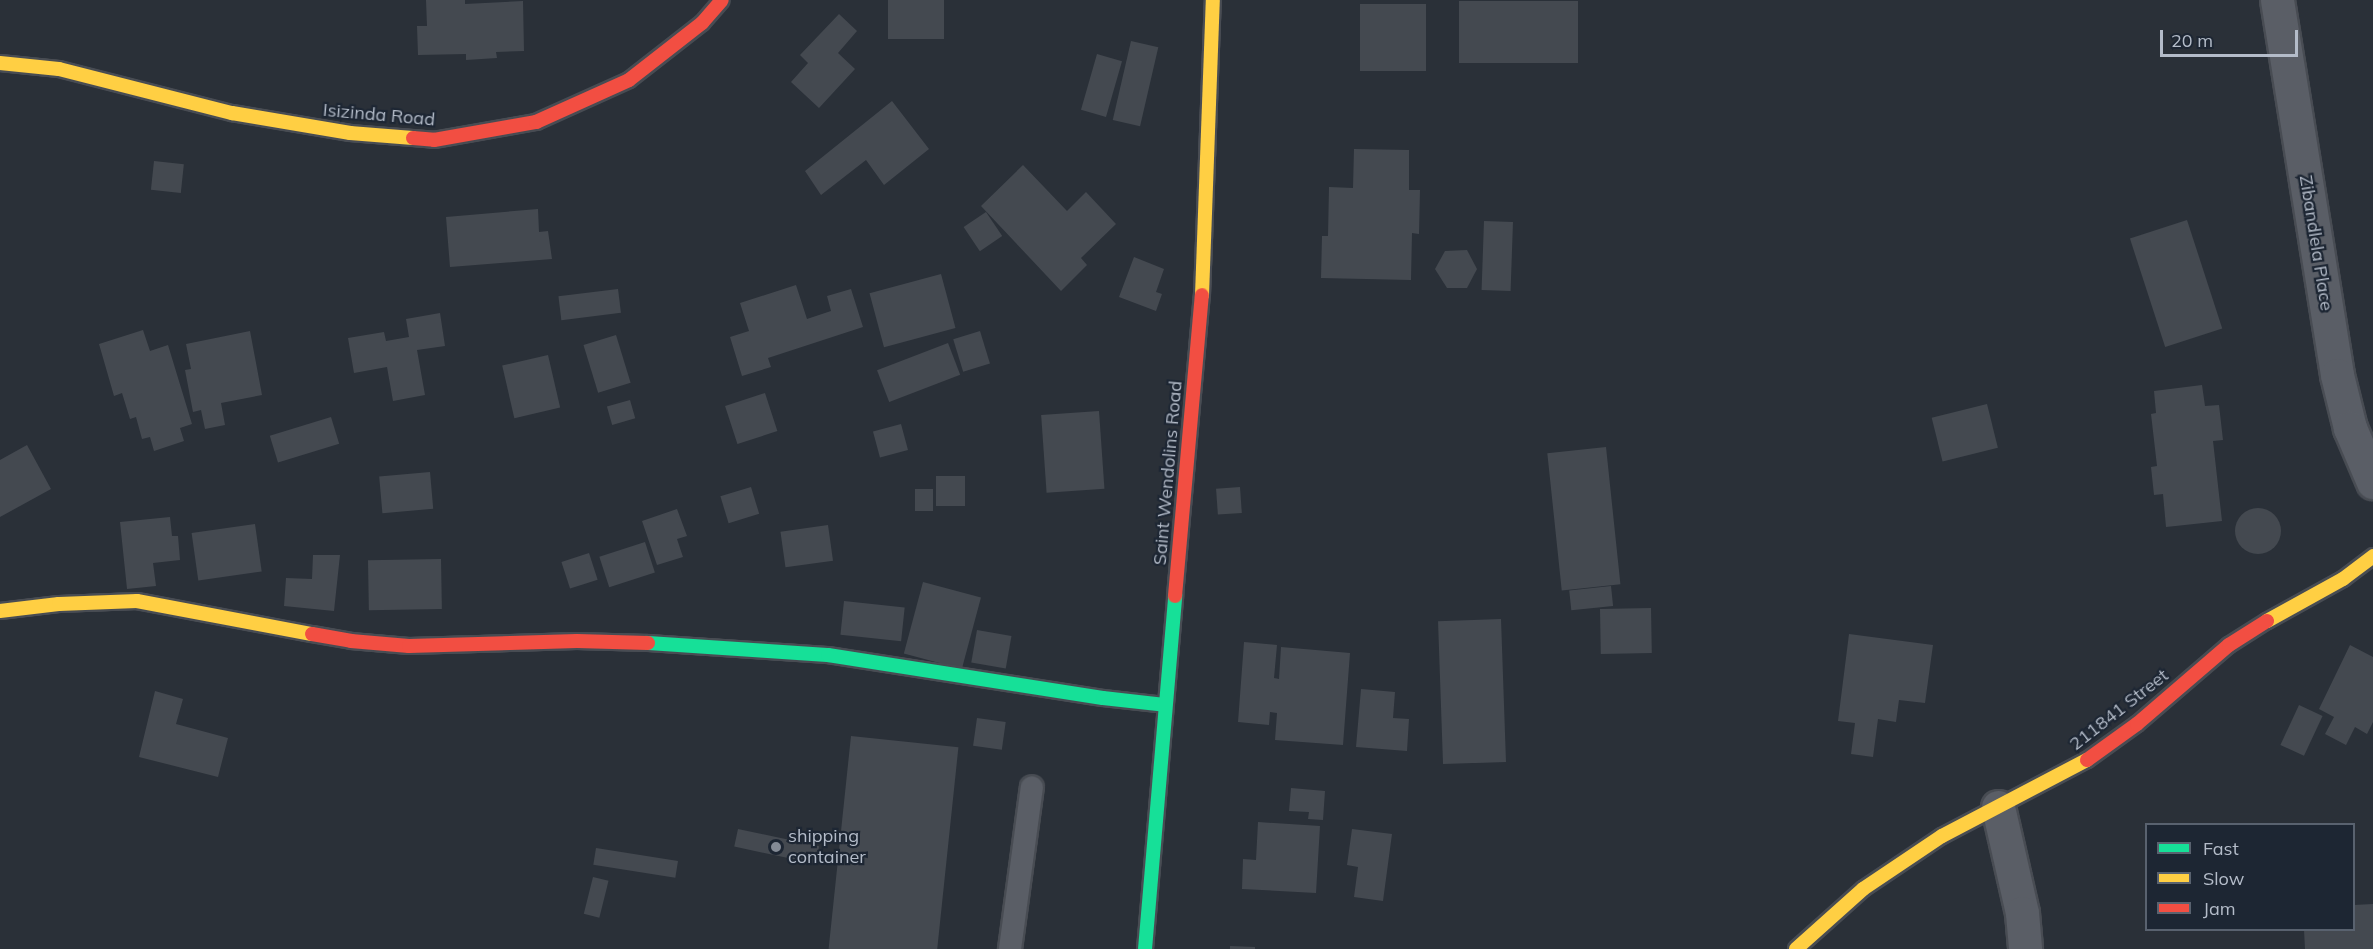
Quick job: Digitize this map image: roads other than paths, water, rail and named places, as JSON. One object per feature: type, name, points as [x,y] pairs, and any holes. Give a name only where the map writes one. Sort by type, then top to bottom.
[{"type":"street","name":"Isizinda Road","points":[[0,63],[59,69],[244,115],[350,133],[434,140],[536,122],[629,80],[702,23],[722,0]]},
{"type":"street","name":"Saint Wendolins Road","points":[[1145,949],[1202,304],[1213,0]]},
{"type":"street","name":"Zibandlela Place","points":[[2277,0],[2337,375],[2350,428],[2373,482]]},
{"type":"street","name":"211841 Street","points":[[1796,949],[1863,889],[1942,837],[2089,759],[2137,724],[2229,645],[2343,579],[2373,556]]},
{"type":"street","points":[[0,611],[59,604],[137,601],[351,641],[409,646],[578,640],[703,645],[828,655],[1103,698],[1165,705]]},
{"type":"street","points":[[1998,807],[2020,902],[2025,949]]},
{"type":"lane","points":[[1010,949],[1032,787]]},
{"type":"place","name":"shipping container","points":[[776,847]]}]
